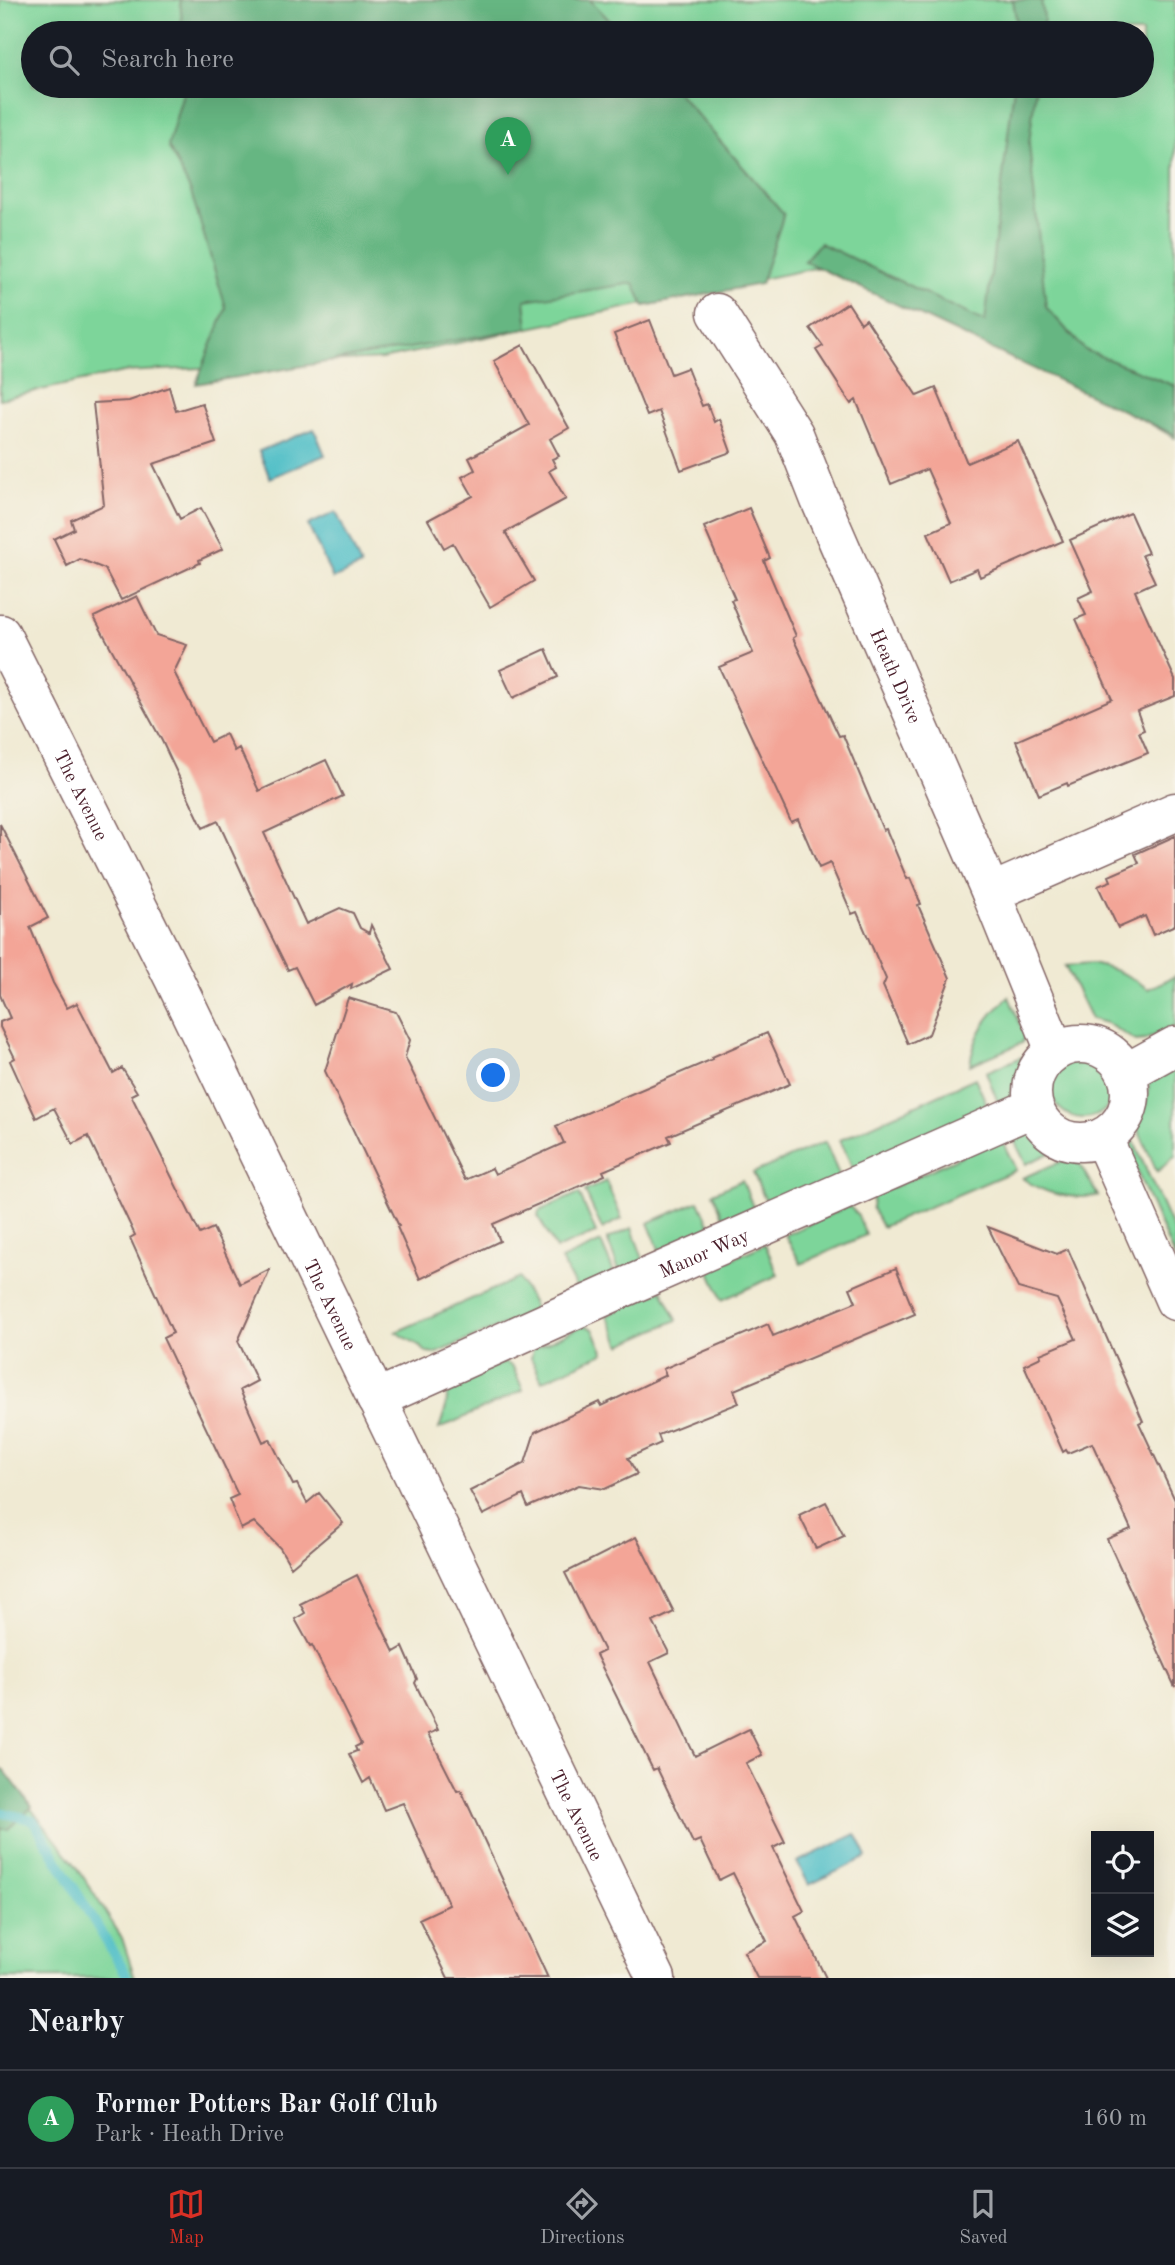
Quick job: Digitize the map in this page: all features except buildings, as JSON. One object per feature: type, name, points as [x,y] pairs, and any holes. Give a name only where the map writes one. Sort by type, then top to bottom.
[{"type":"street","name":"Heath Drive","points":[[717,313],[794,434],[820,500],[991,893],[1055,1051]]},
{"type":"street","name":"The Avenue","points":[[1,635],[174,979],[656,1978]]},
{"type":"street","points":[[991,893],[1175,812]]},
{"type":"street","points":[[1087,1044],[1104,1049],[1117,1059],[1126,1073],[1130,1087],[1127,1110],[1115,1129],[1102,1138],[1090,1142],[1064,1140],[1042,1124],[1032,1108],[1032,1085],[1036,1071],[1044,1059],[1055,1051],[1071,1045],[1087,1044]]},
{"type":"street","points":[[1126,1073],[1175,1046]]},
{"type":"street","name":"Manor Way","points":[[376,1399],[623,1287],[1032,1108]]},
{"type":"street","points":[[1102,1138],[1175,1301]]},
{"type":"green space","points":[[0,0],[1175,0],[1175,438],[989,330],[829,265],[382,359],[123,372],[0,399]]},
{"type":"green space","points":[[180,0],[590,0],[610,21],[182,21]]},
{"type":"green space","points":[[1013,0],[1041,0],[1044,21],[1016,21]]},
{"type":"green space","points":[[182,98],[682,98],[784,214],[761,284],[644,306],[634,283],[525,300],[528,328],[196,384],[226,308],[191,192],[168,146]]},
{"type":"green space","points":[[1013,98],[1035,98],[1029,144],[1046,307],[1085,350],[1175,386],[1175,435],[804,261],[820,243],[985,322]]},
{"type":"green space","points":[[1092,964],[1122,973],[1148,989],[1175,976],[1175,1026],[1145,1040],[1136,1041],[1106,1023],[1091,1019],[1065,966]]},
{"type":"green space","points":[[1009,997],[1025,1035],[1022,1043],[970,1065],[983,1027]]},
{"type":"green space","points":[[1083,1052],[1096,1055],[1106,1062],[1113,1072],[1116,1085],[1113,1098],[1106,1108],[1096,1115],[1083,1118],[1070,1115],[1060,1108],[1053,1098],[1050,1085],[1053,1072],[1060,1062],[1070,1055]]},
{"type":"green space","points":[[1024,1056],[1014,1095],[999,1105],[986,1072]]},
{"type":"green space","points":[[1175,1059],[1175,1156],[1157,1172],[1136,1125],[1146,1105],[1149,1082]]},
{"type":"green space","points":[[975,1078],[989,1109],[854,1171],[840,1140]]},
{"type":"green space","points":[[1029,1128],[1063,1147],[1026,1164],[1011,1134]]},
{"type":"green space","points":[[1129,1131],[1175,1234],[1175,1259],[1124,1142]]},
{"type":"green space","points":[[1001,1138],[1016,1170],[882,1227],[872,1208],[873,1196]]},
{"type":"green space","points":[[825,1142],[840,1177],[769,1208],[753,1173]]},
{"type":"green space","points":[[1062,1161],[1079,1163],[1098,1196],[1058,1194],[1022,1178]]},
{"type":"green space","points":[[742,1180],[756,1214],[727,1226],[713,1193]]},
{"type":"green space","points":[[606,1181],[622,1219],[602,1229],[585,1191]]},
{"type":"green space","points":[[579,1193],[596,1233],[556,1249],[538,1216],[539,1211]]},
{"type":"green space","points":[[699,1201],[713,1232],[661,1254],[648,1223]]},
{"type":"green space","points":[[849,1206],[857,1214],[866,1235],[801,1264],[785,1235]]},
{"type":"green space","points":[[632,1228],[644,1262],[620,1273],[607,1239]]},
{"type":"green space","points":[[601,1242],[615,1275],[578,1292],[561,1260]]},
{"type":"green space","points":[[765,1244],[778,1275],[722,1300],[709,1269]]},
{"type":"green space","points":[[519,1278],[534,1306],[533,1313],[434,1354],[427,1353],[396,1332]]},
{"type":"green space","points":[[662,1290],[677,1320],[621,1345],[607,1315]]},
{"type":"green space","points":[[584,1325],[593,1329],[604,1353],[542,1381],[531,1358],[533,1349]]},
{"type":"green space","points":[[505,1362],[513,1367],[523,1390],[439,1429],[446,1407],[448,1388]]},
{"type":"green space","points":[[0,1769],[5,1771],[32,1807],[8,1829],[0,1829]]},
{"type":"green space","points":[[9,1804],[32,1810],[77,1867],[122,1938],[135,1978],[0,1978],[0,1807]]},
{"type":"water","points":[[314,429],[325,455],[270,478],[259,451]]},
{"type":"water","points":[[336,512],[361,566],[333,579],[308,525]]},
{"type":"water","points":[[856,1834],[867,1857],[809,1885],[797,1862]]},
{"type":"waterway","points":[[0,1812],[33,1820],[127,1978]]},
{"type":"place","name":"Former Potters Bar Golf Club","points":[[508,175]]}]
